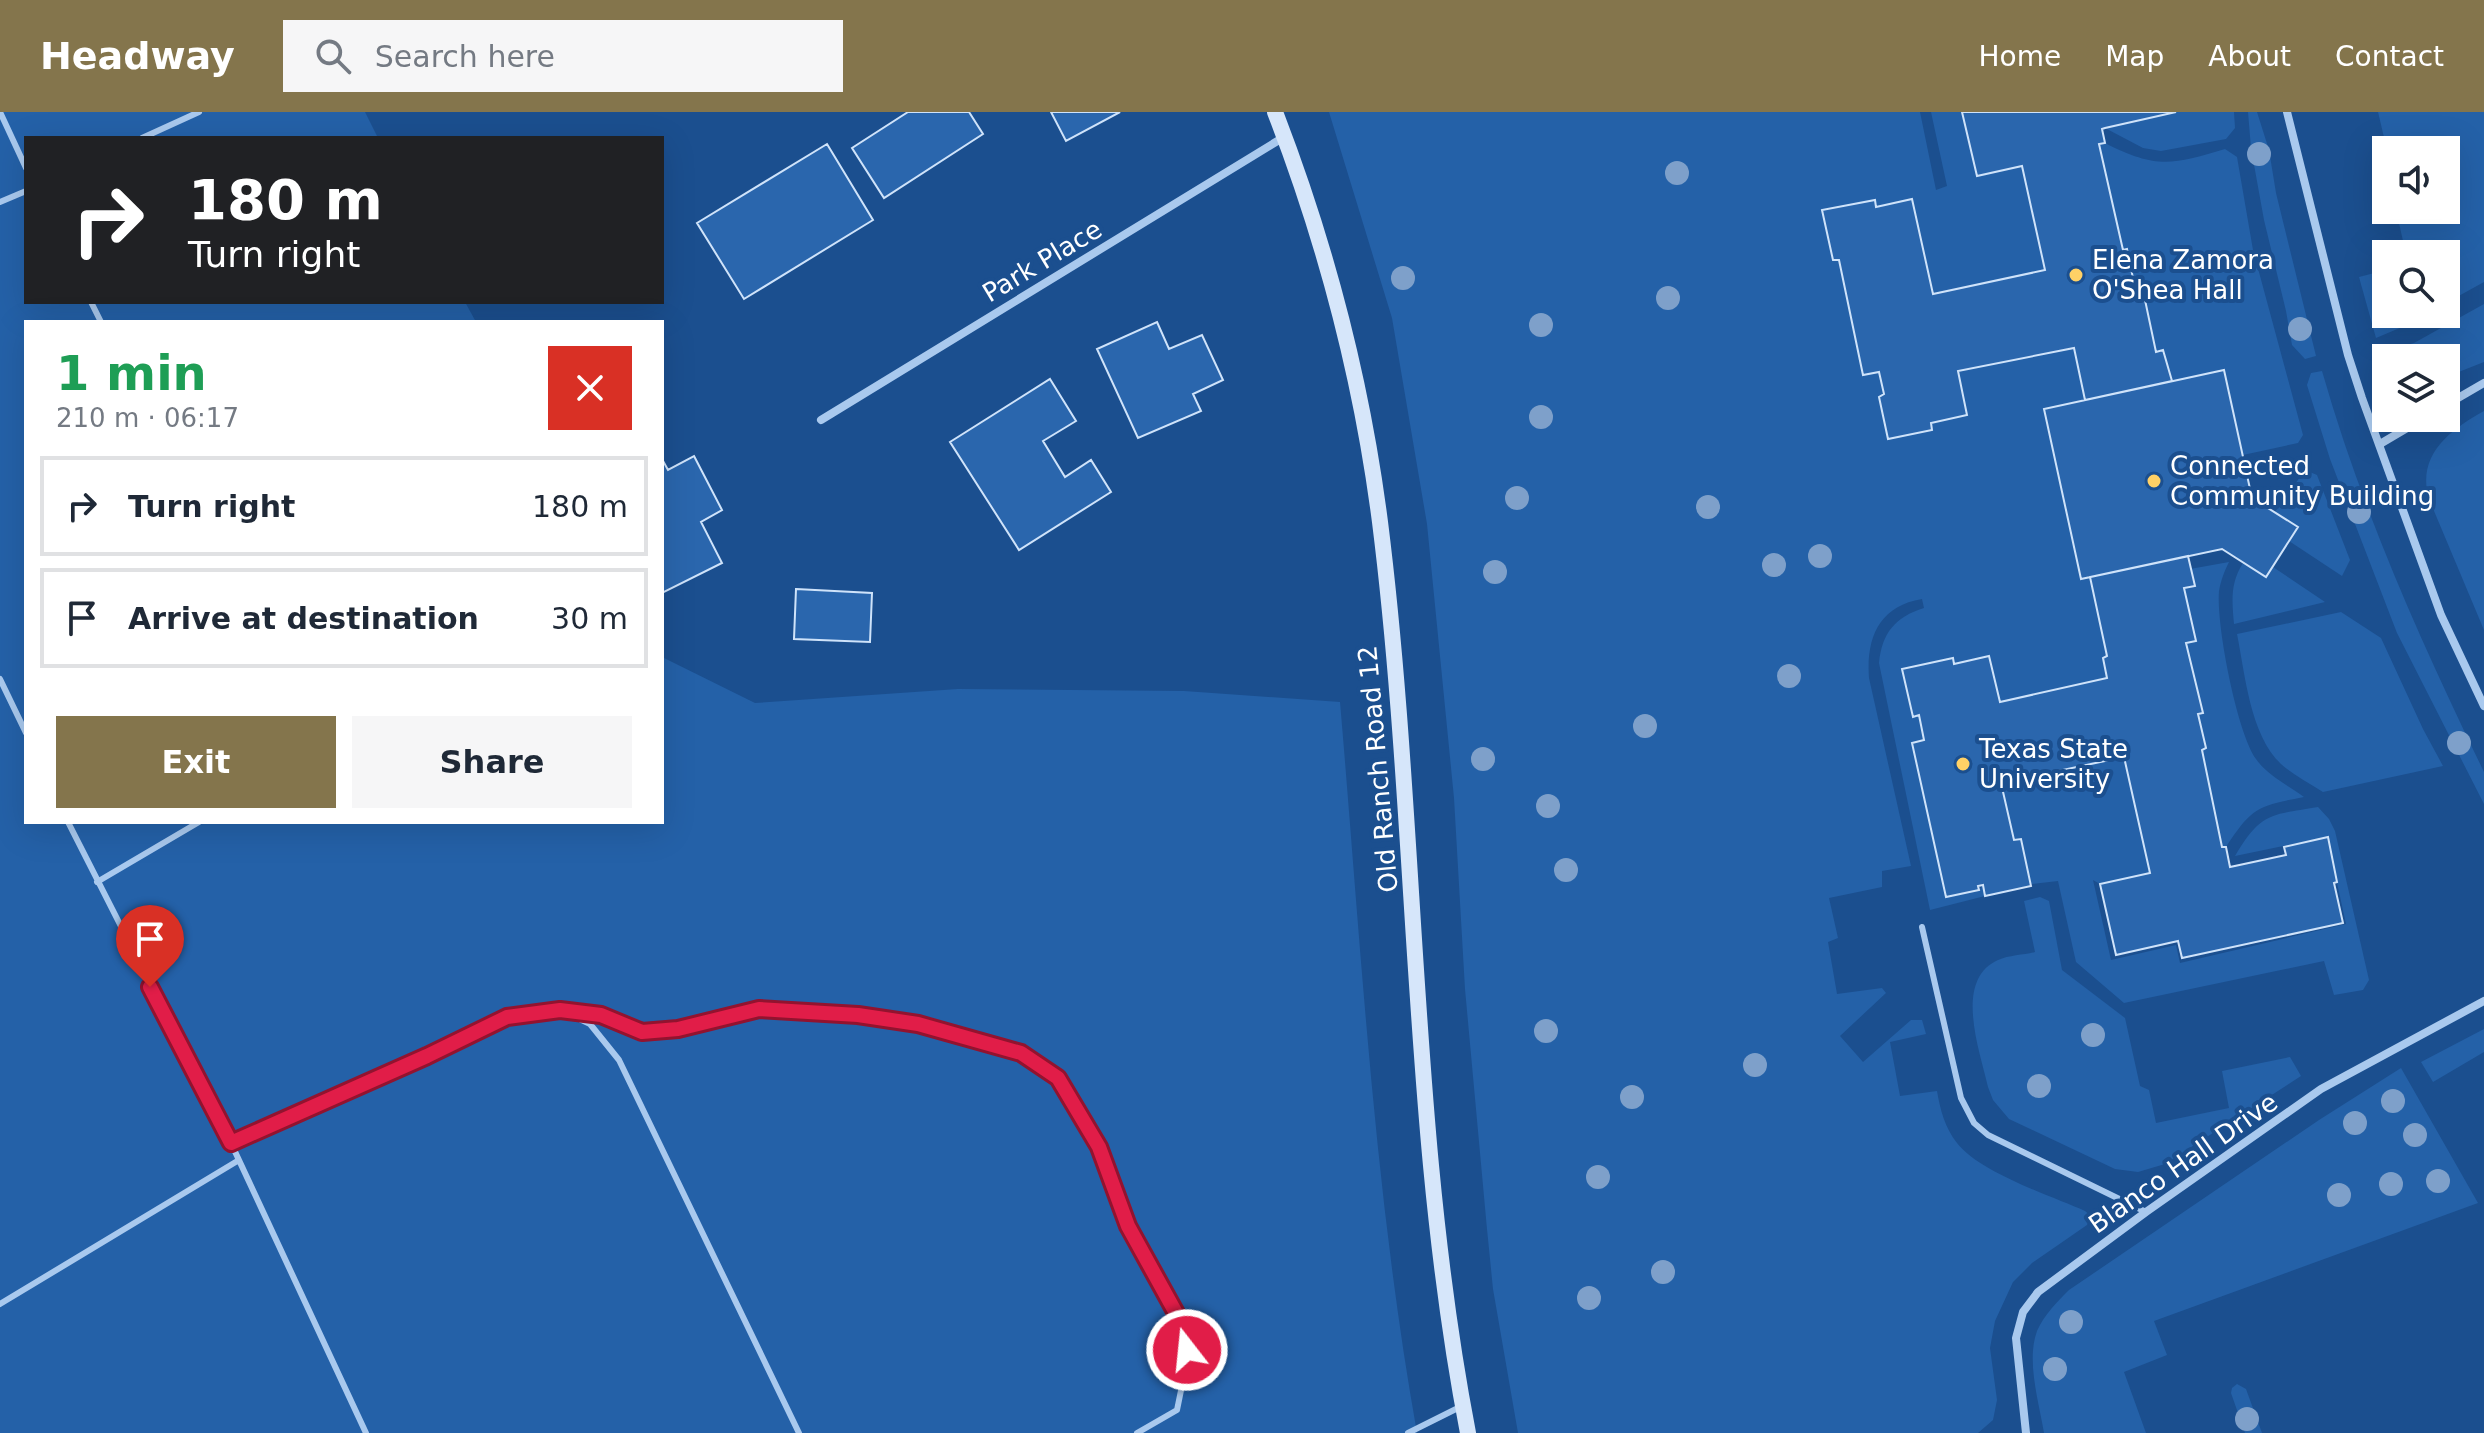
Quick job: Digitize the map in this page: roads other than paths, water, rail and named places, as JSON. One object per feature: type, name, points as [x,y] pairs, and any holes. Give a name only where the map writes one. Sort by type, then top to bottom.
[{"type":"main road","name":"Old Ranch Road 12","points":[[1275,112],[1309,200],[1332,282],[1356,384],[1379,520],[1397,682],[1441,1263],[1468,1433]]},
{"type":"street","points":[[2287,112],[2348,355],[2405,522],[2441,615],[2484,706]]},
{"type":"street","name":"Park Place","points":[[821,420],[1285,137]]},
{"type":"street","points":[[2460,397],[2484,383]]},
{"type":"street","points":[[2380,444],[2400,432]]},
{"type":"street","name":"Blanco Hall Drive","points":[[2026,1433],[2016,1338],[2023,1312],[2038,1292],[2321,1089],[2484,1001]]},
{"type":"lane","points":[[0,112],[24,164]]},
{"type":"lane","points":[[146,136],[199,112]]},
{"type":"lane","points":[[0,202],[24,192]]},
{"type":"lane","points":[[0,679],[24,729]]},
{"type":"lane","points":[[69,824],[231,1143],[366,1433]]},
{"type":"lane","points":[[97,882],[196,824]]},
{"type":"lane","points":[[1922,927],[1961,1098],[1974,1123],[2004,1144],[2146,1212]]},
{"type":"lane","points":[[231,1143],[507,1017],[560,1010],[601,1015],[642,1032],[678,1029],[759,1009],[858,1015],[918,1024],[1021,1053],[1058,1078],[1099,1147],[1128,1226],[1187,1333],[1186,1366],[1177,1410],[1137,1433]]},
{"type":"lane","points":[[560,1010],[590,1024],[619,1060],[799,1433]]},
{"type":"lane","points":[[0,1304],[239,1160]]},
{"type":"lane","points":[[1408,1433],[1463,1406]]},
{"type":"place","name":"Elena Zamora O'Shea Hall","points":[[2076,275]]},
{"type":"place","name":"Connected Community Building","points":[[2154,481]]},
{"type":"place","name":"Texas State University","points":[[1963,764]]}]
